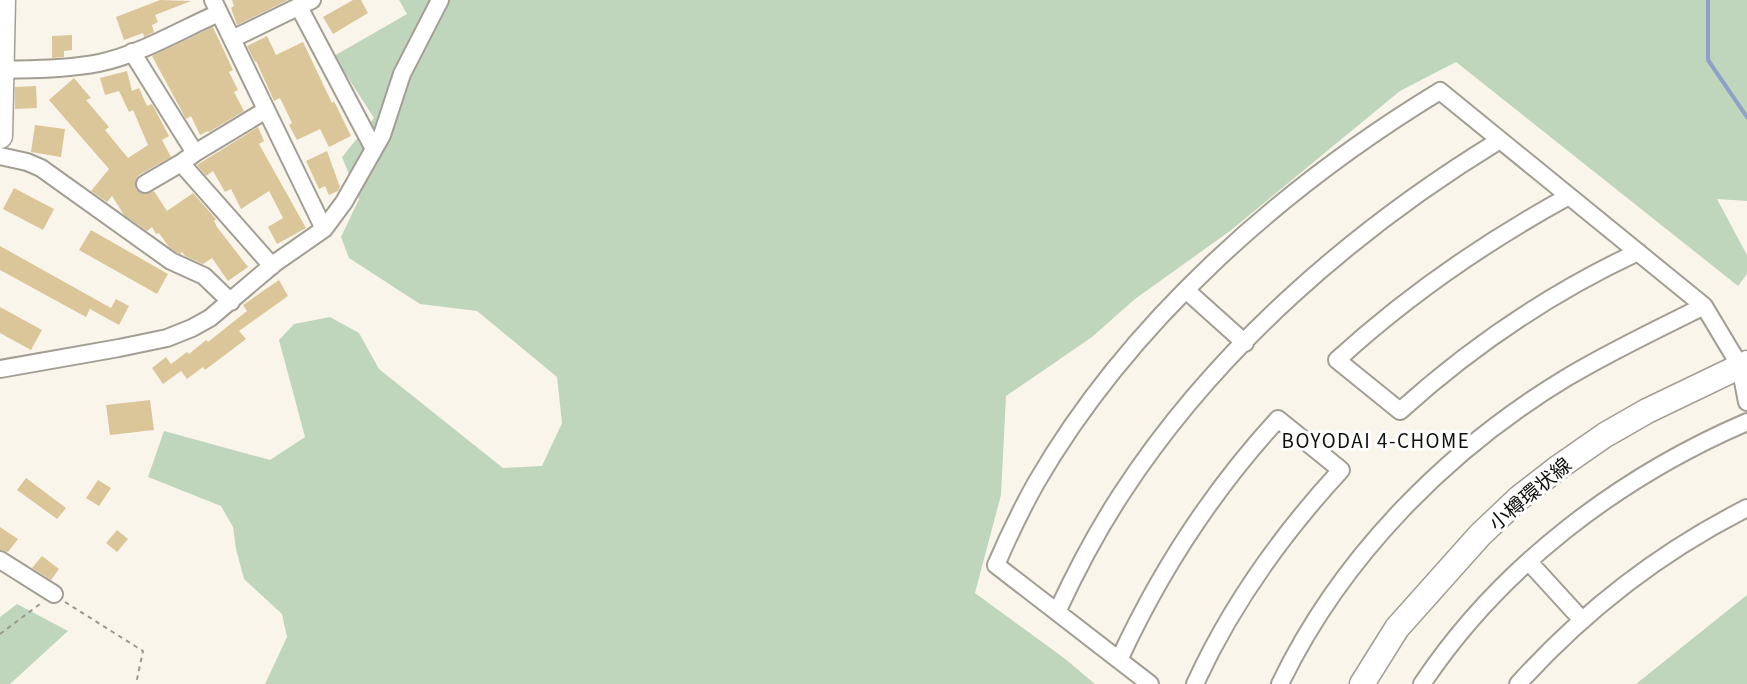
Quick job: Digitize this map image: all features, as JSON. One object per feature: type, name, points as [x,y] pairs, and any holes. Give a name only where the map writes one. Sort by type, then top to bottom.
[{"type":"main road","points":[[0,136],[3,0]]},
{"type":"main road","name":"小樽環状線","points":[[1362,684],[1397,628],[1480,535],[1519,498],[1605,435],[1647,411],[1744,365]]},
{"type":"street","points":[[0,369],[167,338],[192,328],[210,318],[272,266],[324,230],[344,202],[382,135],[402,74],[440,0]]},
{"type":"street","points":[[232,39],[306,3],[374,149]]},
{"type":"street","points":[[3,70],[81,66],[101,62],[132,52],[216,7],[324,230]]},
{"type":"street","points":[[132,52],[195,153]]},
{"type":"street","points":[[1150,684],[996,565],[1020,513],[1061,444],[1115,370],[1187,291],[1238,241],[1301,188],[1361,142],[1440,91],[1704,306],[1744,365],[1747,402]]},
{"type":"street","points":[[145,184],[266,110]]},
{"type":"street","points":[[1057,612],[1076,572],[1122,492],[1177,418],[1245,343],[1299,290],[1362,236],[1422,191],[1500,140]]},
{"type":"street","points":[[0,156],[27,162],[41,168],[171,261],[204,276],[231,302]]},
{"type":"street","points":[[181,163],[272,266]]},
{"type":"street","points":[[1569,196],[1508,231],[1447,271],[1384,319],[1337,360],[1400,411],[1453,365],[1517,318],[1579,280],[1638,252]]},
{"type":"street","points":[[1187,291],[1245,343]]},
{"type":"street","points":[[1280,684],[1306,637],[1355,565],[1403,510],[1440,473],[1502,422],[1566,378],[1632,341],[1704,306]]},
{"type":"street","points":[[1119,660],[1158,580],[1182,542],[1234,470],[1278,419],[1341,470],[1266,563],[1223,630],[1195,684]]},
{"type":"street","points":[[1422,684],[1486,602],[1528,562],[1575,523],[1634,482],[1688,450],[1747,422]]},
{"type":"street","points":[[1518,684],[1582,620],[1621,588],[1674,550],[1747,508]]},
{"type":"street","points":[[0,560],[54,594]]},
{"type":"street","points":[[1528,562],[1582,620]]},
{"type":"path","points":[[0,634],[54,594],[143,651],[136,684]]},
{"type":"green space","points":[[399,0],[1747,0],[1747,201],[1717,199],[1747,255],[1747,274],[1738,286],[1456,62],[1400,91],[1230,231],[1135,299],[1092,337],[1006,396],[1001,495],[975,593],[1064,658],[1095,684],[265,684],[287,637],[282,614],[244,579],[233,527],[221,506],[148,477],[164,431],[270,460],[305,437],[279,340],[294,324],[330,317],[359,333],[379,369],[503,468],[542,466],[562,423],[557,377],[477,311],[420,304],[349,258],[341,237],[359,199],[342,157],[374,118],[334,56],[407,14]]},
{"type":"green space","points":[[1747,595],[1747,684],[1636,684]]},
{"type":"green space","points":[[17,604],[68,631],[10,684],[0,684],[0,617]]},
{"type":"building","points":[[160,0],[191,1],[155,15],[158,22],[152,25],[154,32],[144,37],[143,33],[124,40],[116,17]]},
{"type":"building","points":[[232,0],[288,0],[237,25],[231,8],[234,6]]},
{"type":"building","points":[[353,0],[361,0],[368,13],[333,34],[323,17]]},
{"type":"building","points":[[213,27],[233,70],[229,72],[238,90],[234,92],[244,111],[200,135],[191,116],[186,119],[152,56]]},
{"type":"building","points":[[72,35],[72,50],[64,51],[64,57],[52,58],[52,36]]},
{"type":"building","points":[[267,36],[276,55],[303,42],[332,103],[334,101],[351,136],[329,147],[320,129],[297,140],[280,98],[274,101],[247,46]]},
{"type":"building","points":[[127,71],[132,91],[139,88],[147,106],[152,104],[169,136],[162,140],[171,157],[139,175],[136,179],[136,189],[144,194],[154,191],[167,211],[193,193],[216,219],[214,221],[217,227],[248,267],[228,281],[212,258],[203,264],[185,256],[182,252],[180,254],[176,252],[169,247],[159,233],[156,234],[152,227],[147,231],[124,215],[112,196],[107,202],[91,191],[109,169],[49,100],[74,78],[91,98],[86,100],[109,127],[105,130],[128,158],[148,145],[133,110],[129,112],[119,91],[105,95],[100,78]]},
{"type":"building","points":[[36,86],[37,108],[15,109],[15,87]]},
{"type":"building","points":[[35,125],[65,129],[61,157],[31,152]]},
{"type":"building","points":[[258,127],[264,141],[259,144],[306,228],[277,244],[268,227],[283,218],[269,191],[241,209],[231,189],[225,192],[213,171],[206,176],[197,165]]},
{"type":"building","points":[[327,151],[340,187],[338,191],[329,195],[325,186],[319,189],[306,161]]},
{"type":"building","points":[[14,188],[54,209],[43,230],[3,209]]},
{"type":"building","points":[[91,230],[168,274],[157,294],[79,250]]},
{"type":"building","points":[[0,246],[111,308],[116,299],[129,306],[119,325],[90,309],[86,317],[0,270]]},
{"type":"building","points":[[279,280],[288,296],[239,331],[246,339],[205,370],[203,367],[187,379],[181,371],[163,384],[152,368],[166,357],[171,364],[187,352],[189,354],[206,340],[208,342],[247,311],[243,305]]},
{"type":"building","points":[[0,307],[42,330],[31,350],[0,333]]},
{"type":"building","points":[[150,400],[154,430],[110,435],[106,405]]},
{"type":"building","points":[[26,478],[66,508],[57,519],[17,490]]},
{"type":"building","points":[[98,480],[111,488],[99,506],[86,498]]},
{"type":"building","points":[[0,527],[18,539],[8,552],[0,550]]},
{"type":"building","points":[[117,530],[128,539],[117,552],[106,543]]},
{"type":"building","points":[[42,556],[59,569],[51,580],[32,568]]},
{"type":"waterway","points":[[1708,0],[1708,60],[1747,117]]},
{"type":"district","name":"BOYODAI 4-CHOME","points":[[1376,441]]}]
